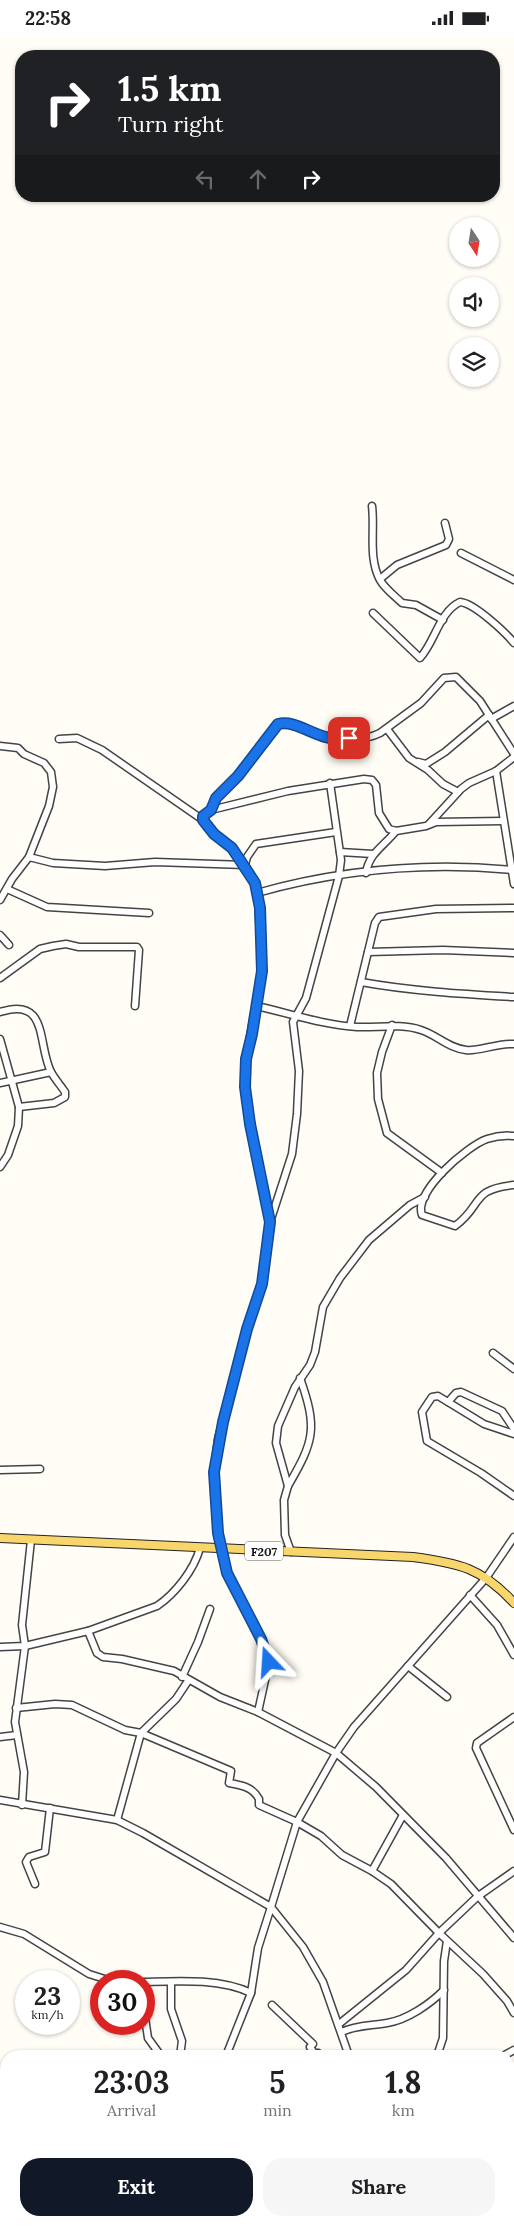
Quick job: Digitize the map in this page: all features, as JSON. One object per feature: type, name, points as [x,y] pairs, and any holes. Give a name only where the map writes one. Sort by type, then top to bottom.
[{"type":"main road","name":"F207","points":[[0,1539],[413,1557],[444,1561],[467,1567],[486,1578],[514,1603]]},
{"type":"street","points":[[372,506],[374,537],[372,549],[380,579],[402,603],[416,605],[443,620]]},
{"type":"street","points":[[380,579],[397,565],[446,545],[449,539],[445,523]]},
{"type":"street","points":[[461,553],[514,580]]},
{"type":"street","points":[[373,613],[420,658],[455,604],[464,602],[507,634],[514,643]]},
{"type":"street","points":[[211,810],[216,798],[238,776],[278,724],[288,723],[324,738],[338,740],[373,737],[387,729],[421,703],[444,677],[456,677],[490,717],[514,756],[496,771],[469,783],[426,826]]},
{"type":"street","points":[[414,761],[426,764],[490,717],[514,706]]},
{"type":"street","points":[[387,729],[409,758],[443,784],[458,792]]},
{"type":"street","points":[[59,739],[77,738],[102,750],[203,820],[214,834],[232,848],[245,865],[255,883],[262,971],[246,1059],[245,1087],[250,1124],[270,1222]]},
{"type":"street","points":[[0,746],[18,748],[24,754],[44,763],[51,772],[53,787],[49,806],[30,857],[12,879],[0,900]]},
{"type":"street","points":[[496,771],[514,884]]},
{"type":"street","points":[[203,820],[205,813],[211,810],[330,783],[364,779],[372,780],[376,785],[379,813],[390,829],[396,831],[426,826],[436,822],[486,823],[503,821]]},
{"type":"street","points":[[258,1712],[269,1662],[267,1652],[227,1573],[218,1533],[214,1472],[218,1439],[247,1329],[262,1284],[270,1222],[292,1155],[297,1114],[298,1071],[293,1023],[306,998],[339,876],[340,852],[330,783]]},
{"type":"street","points":[[366,873],[367,863],[372,853],[396,831]]},
{"type":"street","points":[[245,865],[247,857],[256,844],[336,832]]},
{"type":"street","points":[[340,852],[372,853]]},
{"type":"street","points":[[30,857],[53,863],[105,866],[155,862],[245,865]]},
{"type":"street","points":[[257,893],[291,883],[410,867],[458,866],[512,870]]},
{"type":"street","points":[[7,889],[47,907],[149,913]]},
{"type":"street","points":[[350,1026],[368,952],[376,923],[380,917],[436,909],[514,908]]},
{"type":"street","points":[[0,935],[9,945]]},
{"type":"street","points":[[0,978],[40,949],[53,945],[136,947],[139,950],[135,1006]]},
{"type":"street","points":[[368,952],[443,950],[514,953]]},
{"type":"street","points":[[361,982],[404,990],[514,997]]},
{"type":"street","points":[[256,1006],[350,1026],[392,1025],[422,1030],[439,1041],[468,1051],[500,1043],[514,1044]]},
{"type":"street","points":[[0,1012],[20,1008],[29,1012],[34,1017],[39,1025],[51,1072],[65,1092],[64,1097],[54,1103],[19,1107]]},
{"type":"street","points":[[392,1025],[377,1073],[378,1099],[387,1133],[442,1173]]},
{"type":"street","points":[[0,1039],[19,1107],[18,1125],[8,1155],[0,1167]]},
{"type":"street","points":[[0,1083],[51,1072]]},
{"type":"street","points":[[514,1136],[500,1136],[476,1144],[453,1161],[425,1197],[420,1211],[422,1215],[454,1226],[466,1218],[476,1201],[486,1191],[495,1187],[514,1185]]},
{"type":"street","points":[[288,1486],[276,1443],[278,1426],[300,1378],[310,1365],[315,1352],[323,1307],[340,1278],[369,1240],[410,1205],[425,1197]]},
{"type":"street","points":[[493,1353],[514,1369]]},
{"type":"street","points":[[292,1552],[285,1535],[283,1518],[288,1486],[305,1456],[312,1428],[309,1403],[300,1378]]},
{"type":"street","points":[[448,1402],[456,1393],[461,1392],[502,1411],[514,1429]]},
{"type":"street","points":[[514,1434],[484,1424],[435,1396],[422,1413],[427,1441],[481,1473],[514,1496]]},
{"type":"street","points":[[0,1470],[40,1469]]},
{"type":"street","points":[[228,2050],[251,1993],[258,1948],[297,1821],[336,1753],[354,1727],[486,1578],[514,1537]]},
{"type":"street","points":[[22,1805],[24,1772],[16,1735],[16,1708],[25,1646],[22,1625],[31,1540]]},
{"type":"street","points":[[0,1647],[25,1646],[88,1631],[157,1606],[165,1601],[193,1566],[200,1549]]},
{"type":"street","points":[[470,1595],[497,1625],[514,1655]]},
{"type":"street","points":[[182,1677],[210,1609]]},
{"type":"street","points":[[88,1631],[97,1653],[103,1657],[122,1659],[174,1671],[188,1681],[220,1697],[258,1712],[336,1753],[376,1787],[446,1858],[514,1939]]},
{"type":"street","points":[[408,1666],[446,1697]]},
{"type":"street","points":[[117,1820],[141,1733],[176,1699],[188,1681]]},
{"type":"street","points":[[16,1708],[54,1704],[72,1705],[125,1730],[141,1733],[230,1771],[229,1783],[244,1785],[257,1795],[259,1805],[297,1821],[321,1836],[342,1855],[372,1871],[408,1900],[447,1941],[483,1974],[507,2001],[514,2013]]},
{"type":"street","points":[[514,1717],[477,1743],[476,1748],[514,1830]]},
{"type":"street","points":[[0,1737],[16,1735]]},
{"type":"street","points":[[0,1800],[117,1820],[271,1907],[303,1947],[314,1965],[323,1982],[347,2050]]},
{"type":"street","points":[[35,1884],[26,1862],[29,1857],[45,1852],[50,1808]]},
{"type":"street","points":[[372,1871],[403,1815]]},
{"type":"street","points":[[339,2024],[406,1970],[439,1933],[477,1897],[514,1871]]},
{"type":"street","points":[[0,1927],[24,1934],[90,1974]]},
{"type":"street","points":[[439,2050],[443,2038],[444,1961],[447,1941]]},
{"type":"street","points":[[172,1981],[171,2009],[182,2041],[181,2050]]},
{"type":"street","points":[[155,1982],[206,1983],[251,1993]]},
{"type":"street","points":[[342,2032],[352,2027],[390,2023],[402,2018],[444,1990]]},
{"type":"street","points":[[272,2005],[313,2045],[310,2047],[312,2050]]},
{"type":"street","points":[[148,2035],[157,2050]]},
{"type":"route","points":[[269,1662],[261,1639],[252,1625],[227,1573],[218,1533],[214,1472],[218,1439],[247,1329],[262,1284],[270,1222],[250,1124],[245,1087],[246,1059],[262,971],[260,908],[255,883],[245,865],[232,848],[214,834],[203,820],[203,816],[211,810],[216,798],[238,776],[278,724],[288,723],[324,738],[338,740],[349,738]]}]
